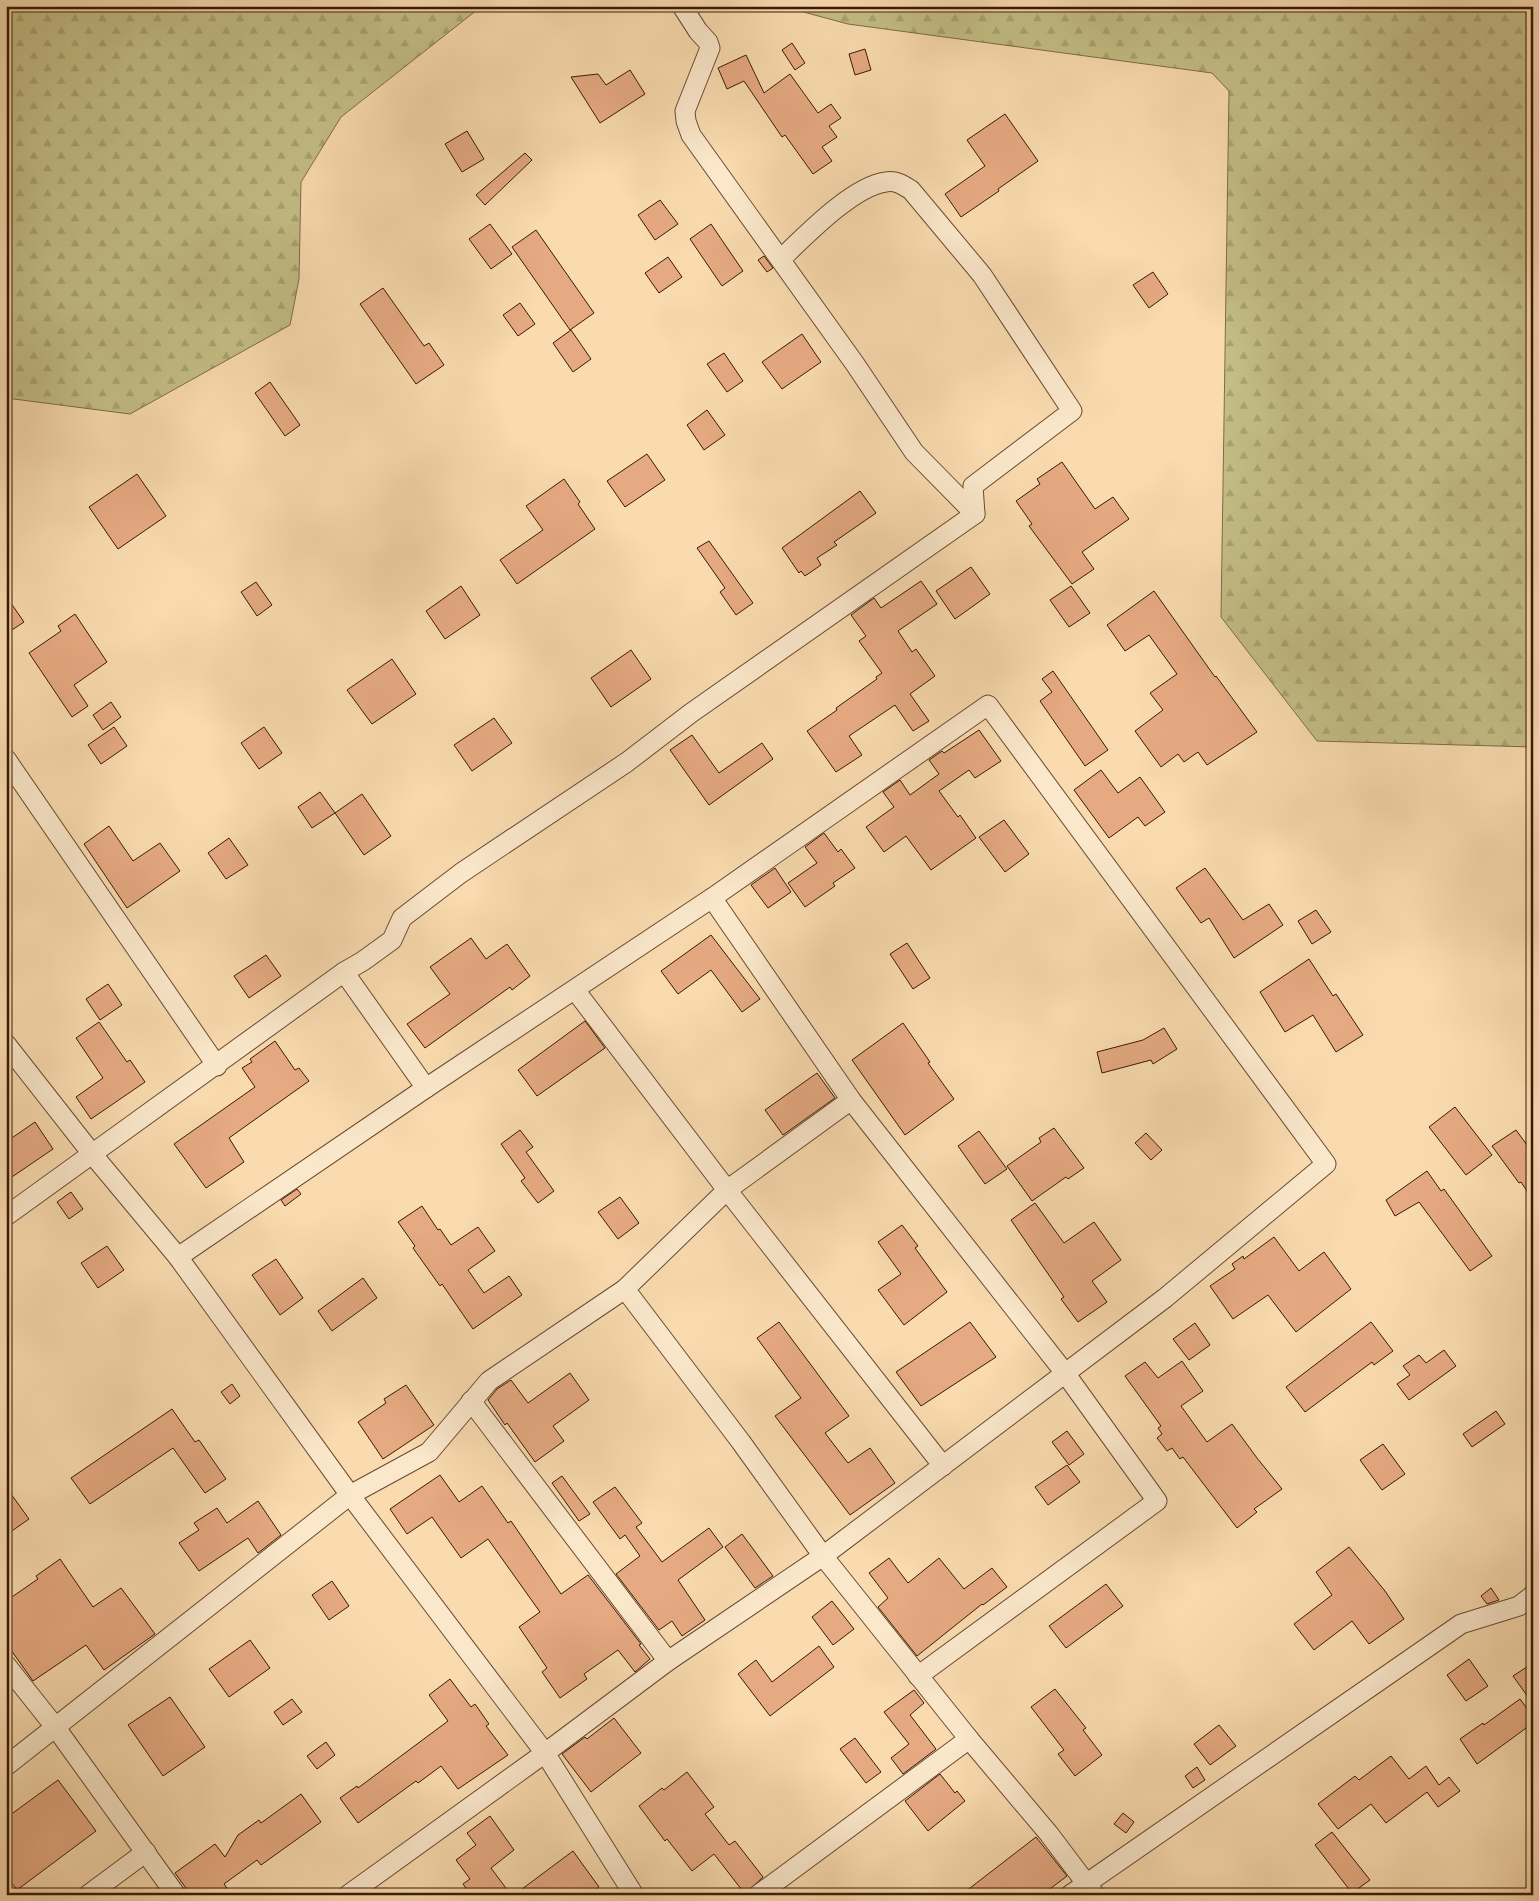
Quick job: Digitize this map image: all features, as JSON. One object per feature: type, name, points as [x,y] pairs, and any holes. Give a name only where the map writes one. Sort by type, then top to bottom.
[{"type":"street","points":[[682,6],[698,32],[708,42],[710,48],[686,111],[686,121],[691,136],[781,259],[914,452],[975,514]]},
{"type":"street","points":[[781,259],[845,202],[868,187],[887,182],[899,182],[911,190],[982,275],[1072,411],[973,486],[975,514]]},
{"type":"street","points":[[6,1216],[344,972],[392,940],[402,918],[461,873],[627,762],[691,713],[975,514]]},
{"type":"street","points":[[178,1257],[426,1088],[712,898],[988,705],[1326,1164],[1165,1298],[823,1556],[668,1662],[348,1895]]},
{"type":"street","points":[[6,759],[216,1066]]},
{"type":"street","points":[[712,898],[851,1100],[1065,1373],[1157,1502],[918,1676]]},
{"type":"street","points":[[344,972],[426,1088]]},
{"type":"street","points":[[575,990],[727,1190],[943,1466]]},
{"type":"street","points":[[6,1044],[93,1155],[178,1257],[350,1495],[544,1754],[634,1895]]},
{"type":"street","points":[[6,1766],[350,1495],[429,1452],[488,1381],[625,1289],[727,1190],[851,1100]]},
{"type":"street","points":[[625,1289],[741,1442],[823,1556],[968,1739],[1026,1806],[1091,1889]]},
{"type":"street","points":[[471,1401],[668,1662]]},
{"type":"street","points":[[1070,1895],[1091,1889],[1461,1624],[1519,1606],[1533,1596]]},
{"type":"street","points":[[6,1665],[56,1728],[176,1895]]},
{"type":"street","points":[[758,1895],[968,1739]]},
{"type":"street","points":[[88,1895],[146,1852]]},
{"type":"green space","points":[[6,6],[482,6],[341,117],[301,182],[299,279],[290,325],[130,414],[6,398]]},
{"type":"green space","points":[[781,6],[1533,6],[1533,747],[1317,741],[1221,617],[1229,91],[1212,73],[848,24]]},
{"type":"building","points":[[792,43],[805,63],[795,70],[782,50]]},
{"type":"building","points":[[865,49],[871,70],[855,75],[849,54]]},
{"type":"building","points":[[746,55],[764,93],[790,74],[818,113],[831,104],[841,118],[829,126],[837,137],[822,147],[832,161],[813,174],[785,135],[782,137],[744,81],[727,89],[718,68]]},
{"type":"building","points":[[630,70],[645,94],[600,123],[571,77],[598,74],[606,85]]},
{"type":"building","points":[[1005,114],[1038,161],[961,217],[945,194],[985,166],[967,140]]},
{"type":"building","points":[[467,131],[484,159],[462,172],[445,144]]},
{"type":"building","points":[[525,153],[532,160],[485,205],[476,195]]},
{"type":"building","points":[[660,200],[678,224],[655,240],[638,215]]},
{"type":"building","points":[[490,224],[512,254],[491,269],[469,239]]},
{"type":"building","points":[[711,224],[743,271],[722,286],[690,239]]},
{"type":"building","points":[[536,230],[594,313],[570,330],[512,247]]},
{"type":"building","points":[[764,256],[773,268],[767,272],[758,260]]},
{"type":"building","points":[[668,257],[682,277],[659,293],[645,273]]},
{"type":"building","points":[[1153,272],[1168,294],[1149,308],[1133,285]]},
{"type":"building","points":[[383,288],[424,346],[429,343],[444,365],[416,384],[360,304]]},
{"type":"building","points":[[520,303],[535,324],[518,336],[503,315]]},
{"type":"building","points":[[571,330],[591,359],[573,372],[553,343]]},
{"type":"building","points":[[802,334],[821,362],[782,389],[762,362]]},
{"type":"building","points":[[724,353],[743,381],[727,392],[707,364]]},
{"type":"building","points":[[270,382],[300,425],[285,436],[255,393]]},
{"type":"building","points":[[707,410],[725,435],[704,450],[687,425]]},
{"type":"building","points":[[647,454],[665,480],[625,507],[607,481]]},
{"type":"building","points":[[1062,462],[1095,509],[1113,497],[1129,519],[1082,552],[1094,569],[1072,584],[1029,526],[1032,524],[1016,501],[1040,484],[1037,479]]},
{"type":"building","points":[[137,474],[166,516],[118,549],[89,507]]},
{"type":"building","points":[[564,479],[595,529],[517,584],[500,560],[543,530],[526,506]]},
{"type":"building","points":[[860,491],[876,513],[834,542],[837,545],[817,558],[821,565],[805,576],[801,571],[799,573],[782,548]]},
{"type":"building","points":[[709,541],[753,603],[736,615],[720,592],[725,588],[697,548]]},
{"type":"building","points":[[971,567],[990,594],[955,619],[936,591]]},
{"type":"building","points":[[921,581],[937,604],[898,631],[912,652],[916,649],[935,676],[910,694],[929,721],[913,731],[895,705],[849,736],[862,755],[836,772],[807,731],[837,710],[836,708],[877,679],[876,677],[882,673],[859,641],[866,636],[851,615],[874,598],[881,608]]},
{"type":"building","points":[[256,582],[272,605],[257,616],[241,592]]},
{"type":"building","points":[[461,586],[480,615],[445,639],[426,611]]},
{"type":"building","points":[[1071,586],[1090,613],[1069,627],[1050,600]]},
{"type":"building","points":[[1154,591],[1257,732],[1207,765],[1198,752],[1184,762],[1178,754],[1161,767],[1135,731],[1163,710],[1150,693],[1177,674],[1149,635],[1125,651],[1107,625]]},
{"type":"building","points":[[6,596],[24,622],[6,634]]},
{"type":"building","points":[[75,614],[107,662],[74,685],[88,706],[72,717],[29,653],[61,631],[58,626]]},
{"type":"building","points":[[631,650],[651,679],[611,707],[591,678]]},
{"type":"building","points":[[392,659],[416,694],[372,724],[347,690]]},
{"type":"building","points":[[1053,671],[1108,750],[1085,766],[1040,701],[1052,692],[1042,679]]},
{"type":"building","points":[[111,702],[121,717],[103,730],[93,715]]},
{"type":"building","points":[[494,718],[512,743],[472,771],[454,745]]},
{"type":"building","points":[[114,727],[127,746],[101,764],[88,745]]},
{"type":"building","points":[[264,727],[282,753],[259,769],[241,743]]},
{"type":"building","points":[[979,730],[1001,761],[975,778],[969,770],[939,791],[958,817],[960,815],[976,838],[931,870],[906,836],[884,852],[866,827],[894,807],[883,792],[900,780],[910,795],[939,774],[929,760],[942,751],[944,753]]},
{"type":"building","points":[[692,735],[719,773],[762,743],[773,759],[709,805],[670,750]]},
{"type":"building","points":[[1101,770],[1118,793],[1140,777],[1165,812],[1145,826],[1138,817],[1109,838],[1074,790]]},
{"type":"building","points":[[320,792],[335,813],[312,828],[298,807]]},
{"type":"building","points":[[362,794],[391,836],[364,855],[335,813]]},
{"type":"building","points":[[1004,820],[1029,854],[1005,872],[979,837]]},
{"type":"building","points":[[109,826],[133,861],[160,843],[180,871],[127,908],[84,844]]},
{"type":"building","points":[[824,833],[838,852],[841,849],[855,868],[833,883],[835,886],[805,907],[788,883],[817,863],[805,847]]},
{"type":"building","points":[[229,838],[248,865],[226,879],[208,853]]},
{"type":"building","points":[[775,868],[791,892],[768,908],[751,885]]},
{"type":"building","points":[[1205,868],[1243,920],[1269,904],[1283,925],[1234,958],[1209,918],[1201,923],[1176,888]]},
{"type":"building","points":[[1316,910],[1331,932],[1312,944],[1298,921]]},
{"type":"building","points":[[711,935],[760,999],[742,1012],[711,970],[678,994],[661,971]]},
{"type":"building","points":[[471,938],[486,959],[507,944],[530,976],[512,990],[510,987],[425,1048],[407,1024],[450,994],[430,967]]},
{"type":"building","points":[[907,943],[930,978],[913,989],[890,954]]},
{"type":"building","points":[[266,955],[281,976],[249,998],[234,976]]},
{"type":"building","points":[[1309,959],[1333,996],[1336,994],[1363,1035],[1336,1052],[1313,1015],[1285,1032],[1260,992]]},
{"type":"building","points":[[108,984],[122,1005],[100,1020],[86,999]]},
{"type":"building","points":[[585,1021],[605,1048],[537,1096],[518,1070]]},
{"type":"building","points":[[99,1022],[127,1062],[130,1060],[145,1082],[91,1119],[76,1097],[103,1078],[76,1038]]},
{"type":"building","points":[[903,1023],[930,1062],[928,1063],[954,1099],[905,1135],[852,1060]]},
{"type":"building","points":[[1164,1028],[1177,1049],[1153,1064],[1151,1060],[1102,1073],[1097,1052],[1143,1040]]},
{"type":"building","points":[[275,1041],[295,1070],[299,1068],[309,1081],[229,1138],[244,1162],[206,1188],[174,1144],[255,1087],[242,1068],[252,1062],[250,1059]]},
{"type":"building","points":[[817,1073],[835,1098],[783,1135],[765,1110]]},
{"type":"building","points":[[1455,1107],[1492,1155],[1466,1175],[1429,1127]]},
{"type":"building","points":[[35,1122],[53,1149],[6,1181],[6,1142]]},
{"type":"building","points":[[1054,1128],[1084,1168],[1068,1179],[1066,1177],[1032,1201],[1007,1166],[1041,1142],[1039,1138]]},
{"type":"building","points":[[520,1130],[533,1147],[526,1152],[554,1191],[538,1203],[521,1181],[525,1178],[501,1144]]},
{"type":"building","points":[[1516,1130],[1533,1153],[1533,1200],[1492,1146]]},
{"type":"building","points":[[979,1131],[1007,1169],[985,1184],[958,1146]]},
{"type":"building","points":[[1146,1133],[1162,1150],[1151,1160],[1135,1143]]},
{"type":"building","points":[[1427,1171],[1441,1191],[1444,1189],[1492,1256],[1470,1271],[1419,1202],[1395,1216],[1386,1200]]},
{"type":"building","points":[[297,1189],[301,1194],[285,1206],[281,1200]]},
{"type":"building","points":[[71,1192],[83,1209],[69,1219],[57,1202]]},
{"type":"building","points":[[620,1197],[639,1223],[618,1239],[598,1212]]},
{"type":"building","points":[[1035,1203],[1064,1243],[1094,1222],[1121,1260],[1092,1281],[1107,1302],[1078,1322],[1061,1299],[1064,1297],[1011,1220]]},
{"type":"building","points":[[422,1206],[451,1245],[478,1227],[495,1251],[468,1270],[484,1293],[509,1276],[522,1295],[473,1329],[442,1284],[440,1286],[413,1248],[415,1246],[398,1222]]},
{"type":"building","points":[[902,1225],[918,1246],[915,1248],[947,1292],[904,1325],[878,1290],[901,1274],[878,1242]]},
{"type":"building","points":[[1274,1237],[1299,1271],[1324,1252],[1351,1289],[1296,1332],[1268,1295],[1233,1319],[1210,1286],[1235,1269],[1232,1264],[1243,1256],[1244,1259]]},
{"type":"building","points":[[107,1246],[124,1270],[98,1288],[81,1263]]},
{"type":"building","points":[[276,1259],[303,1298],[280,1315],[252,1275]]},
{"type":"building","points":[[363,1278],[377,1298],[332,1331],[318,1311]]},
{"type":"building","points":[[779,1322],[849,1416],[825,1433],[848,1463],[870,1448],[895,1483],[850,1515],[775,1416],[801,1398],[757,1338]]},
{"type":"building","points":[[970,1322],[996,1357],[921,1406],[896,1372]]},
{"type":"building","points":[[1371,1322],[1393,1351],[1374,1365],[1372,1362],[1305,1412],[1286,1387]]},
{"type":"building","points":[[1195,1323],[1210,1345],[1189,1360],[1173,1339]]},
{"type":"building","points":[[1444,1350],[1456,1366],[1409,1400],[1397,1384],[1410,1375],[1403,1366],[1419,1355],[1426,1363]]},
{"type":"building","points":[[1182,1361],[1203,1391],[1181,1406],[1207,1442],[1232,1424],[1282,1489],[1254,1509],[1257,1512],[1237,1528],[1183,1457],[1180,1459],[1172,1448],[1167,1451],[1157,1438],[1162,1434],[1158,1428],[1161,1426],[1125,1376],[1145,1362],[1158,1378]]},
{"type":"building","points":[[570,1373],[589,1400],[553,1426],[564,1441],[535,1462],[507,1423],[505,1425],[488,1400],[497,1389],[511,1380],[528,1403]]},
{"type":"building","points":[[232,1384],[240,1396],[230,1404],[221,1392]]},
{"type":"building","points":[[406,1385],[434,1425],[383,1459],[358,1422],[386,1403],[384,1399]]},
{"type":"building","points":[[172,1409],[195,1442],[199,1440],[226,1479],[205,1493],[173,1448],[90,1504],[71,1478]]},
{"type":"building","points":[[1496,1411],[1505,1424],[1472,1447],[1463,1434]]},
{"type":"building","points":[[1067,1431],[1084,1454],[1069,1465],[1052,1442]]},
{"type":"building","points":[[1383,1444],[1405,1474],[1382,1490],[1360,1460]]},
{"type":"building","points":[[1067,1465],[1080,1482],[1048,1505],[1035,1487]]},
{"type":"building","points":[[440,1475],[459,1502],[482,1486],[508,1523],[511,1521],[561,1594],[588,1575],[641,1644],[639,1645],[650,1659],[635,1672],[618,1650],[584,1674],[587,1679],[560,1698],[542,1672],[547,1668],[519,1627],[540,1612],[488,1539],[461,1558],[432,1517],[407,1534],[390,1509]]},
{"type":"building","points":[[562,1476],[590,1514],[579,1521],[552,1483]]},
{"type":"building","points":[[6,1487],[29,1519],[6,1535]]},
{"type":"building","points":[[615,1487],[642,1523],[636,1527],[662,1562],[709,1528],[723,1547],[678,1580],[705,1620],[682,1636],[672,1621],[659,1630],[616,1574],[640,1556],[625,1535],[620,1539],[593,1502]]},
{"type":"building","points":[[258,1501],[281,1535],[258,1553],[248,1538],[199,1571],[179,1543],[199,1530],[194,1523],[217,1508],[227,1523]]},
{"type":"building","points":[[742,1534],[773,1576],[755,1588],[725,1547]]},
{"type":"building","points":[[1349,1547],[1385,1591],[1404,1619],[1369,1644],[1352,1621],[1314,1650],[1294,1624],[1332,1595],[1316,1572]]},
{"type":"building","points":[[889,1558],[908,1583],[939,1558],[964,1589],[992,1568],[1007,1587],[982,1604],[917,1656],[878,1607],[888,1598],[869,1573]]},
{"type":"building","points":[[60,1559],[93,1607],[121,1588],[155,1634],[104,1670],[86,1645],[33,1681],[6,1643],[6,1601],[38,1579],[36,1576]]},
{"type":"building","points":[[332,1581],[349,1606],[329,1620],[312,1595]]},
{"type":"building","points":[[1106,1584],[1123,1606],[1066,1648],[1049,1626]]},
{"type":"building","points":[[1491,1588],[1499,1600],[1487,1604],[1481,1596]]},
{"type":"building","points":[[832,1601],[854,1629],[833,1645],[812,1617]]},
{"type":"building","points":[[250,1640],[270,1668],[229,1697],[209,1669]]},
{"type":"building","points":[[819,1646],[834,1667],[770,1716],[738,1674],[756,1660],[772,1682]]},
{"type":"building","points":[[1469,1659],[1488,1686],[1466,1701],[1447,1675]]},
{"type":"building","points":[[1533,1663],[1533,1704],[1513,1676]]},
{"type":"building","points":[[450,1679],[471,1707],[475,1704],[489,1724],[486,1726],[508,1755],[458,1789],[441,1766],[418,1783],[416,1781],[358,1823],[340,1798],[357,1786],[358,1788],[448,1721],[429,1695]]},
{"type":"building","points":[[1055,1689],[1086,1728],[1083,1730],[1102,1755],[1075,1776],[1058,1754],[1064,1750],[1031,1707]]},
{"type":"building","points":[[914,1690],[924,1703],[910,1715],[936,1749],[903,1774],[891,1758],[909,1744],[884,1712]]},
{"type":"building","points":[[170,1697],[205,1747],[163,1776],[128,1725]]},
{"type":"building","points":[[292,1699],[302,1712],[283,1725],[274,1712]]},
{"type":"building","points":[[1520,1699],[1533,1717],[1533,1723],[1477,1764],[1460,1739],[1483,1723],[1484,1725]]},
{"type":"building","points":[[614,1718],[641,1753],[591,1792],[562,1754],[585,1737],[587,1739]]},
{"type":"building","points":[[1219,1725],[1236,1746],[1210,1765],[1194,1744]]},
{"type":"building","points":[[855,1738],[881,1772],[866,1783],[840,1749]]},
{"type":"building","points":[[326,1742],[335,1755],[317,1769],[307,1756]]},
{"type":"building","points":[[1391,1756],[1409,1779],[1426,1766],[1439,1785],[1449,1777],[1460,1791],[1438,1807],[1427,1792],[1386,1823],[1371,1804],[1338,1829],[1318,1804],[1355,1776],[1359,1780]]},
{"type":"building","points":[[1197,1767],[1205,1780],[1193,1788],[1185,1776]]},
{"type":"building","points":[[687,1772],[714,1807],[705,1814],[729,1845],[735,1841],[763,1877],[745,1894],[714,1854],[692,1871],[667,1839],[665,1841],[639,1806]]},
{"type":"building","points":[[940,1774],[955,1793],[957,1791],[965,1801],[928,1831],[905,1801]]},
{"type":"building","points":[[58,1780],[96,1831],[17,1890],[6,1875],[6,1818]]},
{"type":"building","points":[[301,1794],[321,1822],[261,1865],[257,1860],[224,1884],[232,1895],[191,1895],[175,1873],[215,1844],[225,1857],[238,1835],[259,1820],[261,1823]]},
{"type":"building","points":[[1123,1813],[1134,1822],[1126,1833],[1114,1824]]},
{"type":"building","points":[[490,1816],[514,1850],[491,1868],[511,1895],[471,1895],[463,1884],[470,1879],[456,1860],[476,1845],[467,1833]]},
{"type":"building","points":[[1332,1832],[1370,1880],[1352,1893],[1315,1845]]},
{"type":"building","points":[[1036,1837],[1067,1876],[1042,1895],[961,1895]]},
{"type":"building","points":[[573,1851],[599,1887],[589,1895],[514,1895]]}]
